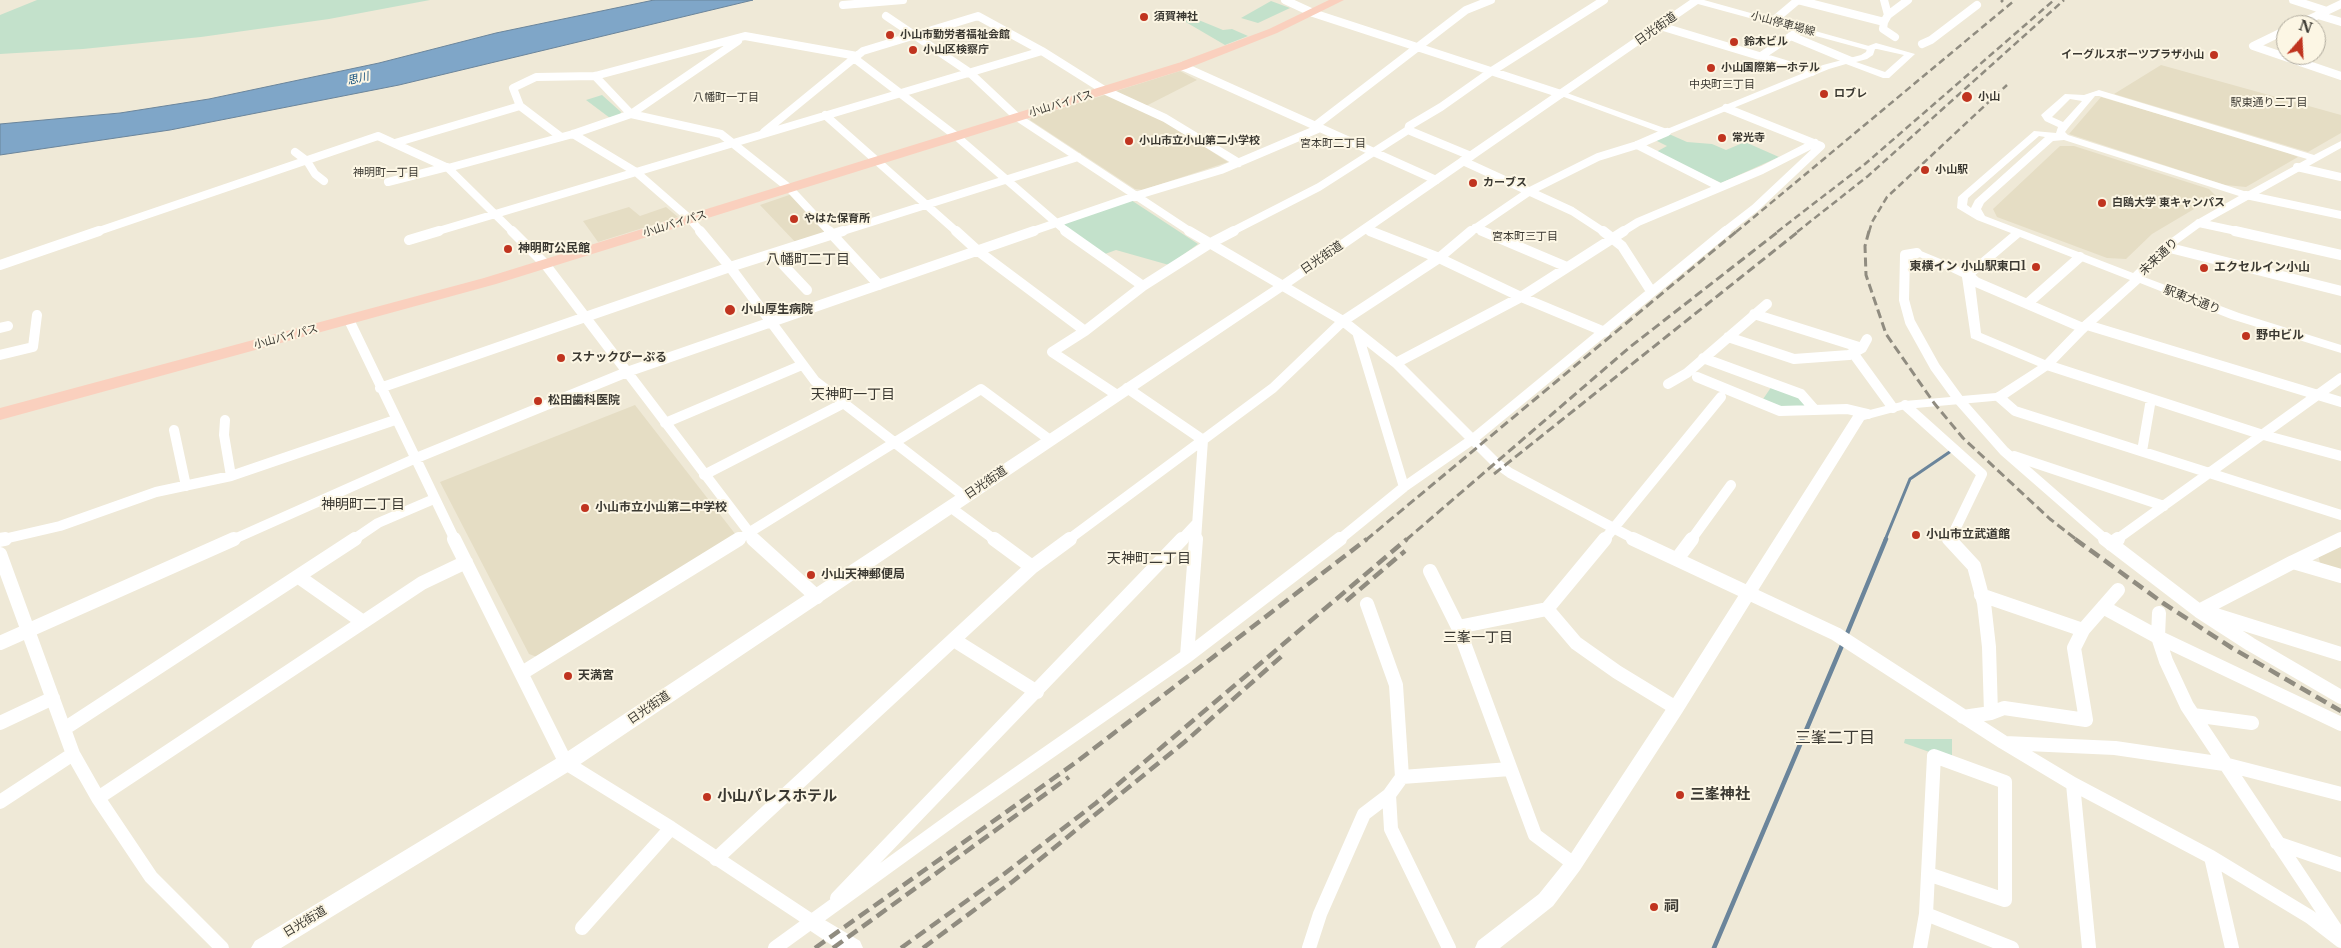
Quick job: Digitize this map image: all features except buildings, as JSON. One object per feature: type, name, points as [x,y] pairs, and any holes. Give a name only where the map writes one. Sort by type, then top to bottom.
[{"type":"highway","name":"小山バイパス","points":[[0,414],[350,320],[545,264],[1182,66],[1232,48],[1313,13],[1338,0]]},
{"type":"main road","name":"小山停車場線","points":[[1696,0],[1870,50]]},
{"type":"main road","name":"日光街道","points":[[262,948],[566,763],[1282,286],[1696,0]]},
{"type":"street","points":[[843,5],[903,0]]},
{"type":"street","points":[[1285,0],[1313,13],[1561,94],[1667,132]]},
{"type":"street","points":[[1203,440],[1052,352],[1085,331],[1143,286],[1209,244],[1320,187],[1408,130],[1409,126],[1441,107],[1492,71],[1604,0]]},
{"type":"street","points":[[1773,22],[1798,0],[1884,22]]},
{"type":"street","points":[[1884,0],[1888,15]]},
{"type":"street","points":[[1895,37],[1883,29],[1884,22],[1888,15],[1908,0]]},
{"type":"street","points":[[2293,0],[2327,11]]},
{"type":"street","points":[[0,643],[414,459],[627,372],[1135,196],[1239,163],[1318,127],[1416,46],[1466,10],[1485,1]]},
{"type":"street","points":[[2318,15],[2341,4]]},
{"type":"street","points":[[1922,44],[1931,40],[1977,5]]},
{"type":"street","points":[[886,16],[969,72],[1017,117],[1135,196],[1209,244],[1343,321],[1358,335],[1396,363],[1496,463],[1510,473],[1614,530],[1836,634],[2003,742],[2073,784],[2211,857],[2310,917],[2341,939]]},
{"type":"street","points":[[761,134],[863,51],[978,16],[1042,51],[1104,90],[1165,118],[1239,163]]},
{"type":"street","points":[[2326,17],[2341,22]]},
{"type":"street","points":[[1660,26],[1812,72]]},
{"type":"street","points":[[1761,56],[1801,29]]},
{"type":"street","points":[[2276,35],[2253,46],[2276,54]]},
{"type":"street","points":[[388,182],[573,134],[632,114],[745,36]]},
{"type":"street","points":[[560,137],[520,106],[512,88],[536,77],[595,76],[745,36],[855,57],[956,136],[1055,224],[1143,286]]},
{"type":"street","points":[[716,859],[1032,567],[1273,388],[1343,321],[1439,258],[1475,228],[1530,191],[1598,157],[1637,146],[1812,72],[1832,65],[1850,62],[1870,50],[1882,46],[1911,54],[1886,76],[1850,62],[1791,36]]},
{"type":"street","points":[[409,240],[1042,51]]},
{"type":"street","points":[[2309,65],[2341,76]]},
{"type":"street","points":[[1182,66],[1436,180]]},
{"type":"street","points":[[2330,72],[2341,67]]},
{"type":"street","points":[[595,76],[632,114],[721,134],[789,188],[879,285]]},
{"type":"street","points":[[2064,126],[2048,119],[2046,116],[2068,96],[2086,98],[2092,94],[2104,94],[2315,158]]},
{"type":"street","points":[[2065,137],[2060,132],[2087,101],[2086,98]]},
{"type":"street","points":[[395,143],[520,106]]},
{"type":"street","points":[[775,948],[960,814],[1187,656],[1303,569],[1404,487],[1473,439],[1590,346],[1651,291],[1755,208],[1821,146],[1726,108]]},
{"type":"street","points":[[826,115],[925,206],[978,251],[1085,331]]},
{"type":"street","points":[[1408,130],[1572,211],[1613,238],[1622,246],[1651,291]]},
{"type":"street","name":"駅東大通り","points":[[2065,137],[2045,133],[2033,134],[1963,197],[1961,206],[1980,218],[2235,316],[2341,349]]},
{"type":"street","points":[[573,134],[636,172],[690,219],[730,267],[769,322],[815,381],[965,497]]},
{"type":"street","points":[[0,265],[378,136],[447,168],[496,213],[545,264],[748,534],[817,597]]},
{"type":"street","points":[[1980,218],[1976,209],[1979,202],[2050,138],[2065,137],[2246,195],[2341,215]]},
{"type":"street","points":[[1396,363],[1521,297],[1638,222],[1762,170],[1815,143]]},
{"type":"street","name":"未来通り","points":[[1999,397],[2047,365],[2085,326],[2138,279],[2138,273],[2166,247],[2199,223],[2246,195],[2341,144]]},
{"type":"street","points":[[1637,146],[1720,187]]},
{"type":"street","points":[[295,152],[307,161],[315,174],[324,182]]},
{"type":"street","points":[[380,388],[730,267],[1078,157]]},
{"type":"street","points":[[2296,167],[2341,177]]},
{"type":"street","points":[[2199,223],[2341,255]]},
{"type":"street","points":[[1475,228],[1568,267]]},
{"type":"street","points":[[1365,229],[1439,258],[1521,297],[1605,332]]},
{"type":"street","points":[[1968,274],[2018,233]]},
{"type":"street","points":[[2166,247],[2341,292]]},
{"type":"street","points":[[2341,402],[2085,326],[1976,282],[1968,274],[1917,253],[1905,255],[1904,300],[1910,322],[1935,367],[1959,400],[2009,455],[2111,544],[2199,610],[2250,644],[2341,697]]},
{"type":"street","points":[[773,254],[807,290]]},
{"type":"street","points":[[2027,304],[2080,257]]},
{"type":"street","points":[[1968,274],[1976,335],[2047,365],[2260,434],[2341,456]]},
{"type":"street","points":[[1668,384],[1687,373],[1766,304]]},
{"type":"street","points":[[1754,314],[1861,347],[1899,407],[1956,448],[1982,474],[1950,539],[1974,566],[1981,595],[1989,647],[1991,713]]},
{"type":"street","points":[[0,355],[33,347],[37,315]]},
{"type":"street","points":[[350,320],[414,459],[566,763],[671,828],[853,948]]},
{"type":"street","points":[[1358,335],[1404,487]]},
{"type":"street","points":[[1728,337],[1794,359],[1861,347]]},
{"type":"street","points":[[1703,358],[1801,394],[1815,410]]},
{"type":"street","points":[[665,423],[802,365]]},
{"type":"street","points":[[1697,377],[1780,411],[1847,409],[1868,414]]},
{"type":"street","points":[[2111,544],[2210,473],[2260,434],[2341,378]]},
{"type":"street","points":[[522,674],[980,389],[1050,440]]},
{"type":"street","points":[[1485,948],[1546,900],[1574,864],[1676,708],[1859,417],[1899,407],[1999,397],[2015,411],[2341,515]]},
{"type":"street","points":[[1458,628],[1546,609],[1614,530],[1721,398]]},
{"type":"street","points":[[2142,451],[2151,399]]},
{"type":"street","points":[[704,475],[844,403]]},
{"type":"street","points":[[225,420],[224,435],[231,476]]},
{"type":"street","points":[[0,540],[60,526],[156,492],[231,476],[395,420]]},
{"type":"street","points":[[174,430],[186,486]]},
{"type":"street","points":[[1187,656],[1203,440]]},
{"type":"street","points":[[2009,455],[2164,506]]},
{"type":"street","points":[[1677,559],[1731,485]]},
{"type":"street","points":[[64,729],[299,577],[378,523],[434,499]]},
{"type":"street","points":[[950,507],[1032,567]]},
{"type":"street","points":[[813,922],[1037,692],[1196,523]]},
{"type":"street","points":[[2199,610],[2341,539]]},
{"type":"street","points":[[0,554],[73,754],[98,798],[151,877],[222,948]]},
{"type":"street","points":[[98,798],[422,583],[466,562]]},
{"type":"street","points":[[2293,562],[2341,576]]},
{"type":"street","points":[[1430,570],[1458,628],[1535,835],[1574,864]]},
{"type":"street","points":[[299,577],[363,622]]},
{"type":"street","points":[[1963,717],[1991,713],[2004,708],[2086,720],[2074,648],[2083,630],[2118,590]]},
{"type":"street","points":[[1981,595],[2083,630]]},
{"type":"street","points":[[1309,948],[1320,914],[1364,814],[1389,795],[1402,777],[1396,685],[1367,604]]},
{"type":"street","points":[[2103,607],[2158,637],[2341,724]]},
{"type":"street","points":[[1546,609],[1576,643],[1617,672],[1676,708]]},
{"type":"street","points":[[2199,610],[2224,616],[2341,654]]},
{"type":"street","points":[[2159,613],[2158,637],[2166,661],[2193,715],[2341,939]]},
{"type":"street","points":[[954,640],[1037,692]]},
{"type":"street","points":[[0,723],[53,698]]},
{"type":"street","points":[[2193,715],[2252,723]]},
{"type":"street","points":[[2003,742],[2115,748],[2224,764],[2341,794]]},
{"type":"street","points":[[0,802],[73,754]]},
{"type":"street","points":[[1920,948],[1926,914],[1928,874],[1934,756],[2005,782],[2005,900],[1928,874]]},
{"type":"street","points":[[1402,777],[1510,769]]},
{"type":"street","points":[[2073,784],[2089,948]]},
{"type":"street","points":[[1389,795],[1391,829],[1449,948]]},
{"type":"street","points":[[582,928],[671,828]]},
{"type":"street","points":[[2277,843],[2341,865]]},
{"type":"street","points":[[2211,857],[2232,948]]},
{"type":"street","points":[[1926,914],[2012,948]]},
{"type":"shaded area","points":[[2161,65],[2341,115],[2341,133],[2308,152],[2114,94]]},
{"type":"shaded area","points":[[1180,71],[1197,80],[1144,107],[1113,92]]},
{"type":"shaded area","name":"小山市立小山第二小学校","points":[[1108,94],[1165,121],[1228,162],[1143,190],[1135,189],[1030,120],[1031,118]]},
{"type":"shaded area","points":[[2101,97],[2278,149],[2298,157],[2246,187],[2225,185],[2069,134]]},
{"type":"shaded area","name":"白鴎大学 東キャンパス","points":[[2060,146],[2074,146],[2209,189],[2216,196],[2152,234],[2126,259],[2107,258],[1997,217],[1993,209]]},
{"type":"shaded area","name":"やはた保育所","points":[[792,194],[828,234],[797,244],[760,205]]},
{"type":"shaded area","points":[[629,207],[640,216],[666,207],[678,217],[598,242],[583,221]]},
{"type":"shaded area","name":"小山市立小山第二中学校","points":[[635,405],[736,535],[537,657],[529,654],[440,482]]},
{"type":"shaded area","points":[[2341,544],[2341,573],[2321,567],[2318,555]]},
{"type":"green space","points":[[37,0],[430,0],[329,19],[201,37],[83,49],[0,54],[0,15]]},
{"type":"green space","points":[[1271,1],[1290,8],[1258,23],[1241,18]]},
{"type":"green space","points":[[1189,19],[1201,21],[1223,30],[1232,29],[1248,36],[1225,45],[1184,21]]},
{"type":"green space","points":[[602,95],[621,112],[620,115],[610,118],[586,100]]},
{"type":"green space","points":[[1669,134],[1687,142],[1712,144],[1726,150],[1745,142],[1779,157],[1721,183],[1656,152],[1667,146],[1655,140]]},
{"type":"green space","points":[[1131,200],[1198,244],[1169,265],[1116,250],[1105,254],[1062,224]]},
{"type":"green space","points":[[1772,386],[1799,395],[1808,409],[1781,410],[1761,402]]},
{"type":"green space","points":[[1905,739],[1952,739],[1952,760],[1904,743]]},
{"type":"water","name":"思川","points":[[654,0],[753,0],[399,85],[170,130],[0,155],[0,124],[120,113],[209,99],[379,63],[496,33]]},
{"type":"waterway","points":[[1885,540],[1910,479],[1954,449]]},
{"type":"waterway","points":[[1846,636],[1886,539]]},
{"type":"waterway","points":[[1714,948],[1843,643]]},
{"type":"railway","points":[[1736,232],[2015,0]]},
{"type":"railway","points":[[1777,232],[1865,164],[2054,0]]},
{"type":"railway","points":[[1797,232],[1868,176],[2064,0]]},
{"type":"railway","points":[[1869,232],[1872,222],[1887,197],[2007,85]]},
{"type":"railway","points":[[1366,540],[1737,231]]},
{"type":"railway","points":[[1406,540],[1630,347],[1779,231]]},
{"type":"railway","points":[[1494,474],[1799,231]]},
{"type":"railway","points":[[1869,231],[1865,246],[1866,275],[1886,334],[1934,403],[1963,438],[2050,519],[2077,540]]},
{"type":"railway","points":[[815,948],[1075,763],[1367,539]]},
{"type":"railway","points":[[901,948],[1004,874],[1096,803],[1407,539]]},
{"type":"railway","points":[[2075,539],[2163,603],[2232,648],[2341,711]]},
{"type":"railway","points":[[1346,601],[1405,551]]},
{"type":"railway","points":[[923,948],[1012,882],[1187,740],[1283,655]]},
{"type":"railway","points":[[833,948],[1069,777]]},
{"type":"place","name":"須賀神社","points":[[1144,17]]},
{"type":"place","name":"小山市勤労者福祉会館","points":[[890,35]]},
{"type":"place","name":"鈴木ビル","points":[[1734,42]]},
{"type":"place","name":"小山区検察庁","points":[[913,50]]},
{"type":"place","name":"イーグルスポーツプラザ小山","points":[[2214,55]]},
{"type":"place","name":"小山国際第一ホテル","points":[[1711,68]]},
{"type":"place","name":"ロブレ","points":[[1824,94]]},
{"type":"place","name":"小山","points":[[1967,97]]},
{"type":"place","name":"常光寺","points":[[1722,138]]},
{"type":"place","name":"小山市立小山第二小学校","points":[[1129,141]]},
{"type":"place","name":"小山駅","points":[[1925,170]]},
{"type":"place","name":"カーブス","points":[[1473,183]]},
{"type":"place","name":"白鴎大学 東キャンパス","points":[[2102,203]]},
{"type":"place","name":"やはた保育所","points":[[794,219]]},
{"type":"place","name":"神明町公民館","points":[[508,249]]},
{"type":"place","name":"東横イン 小山駅東口1","points":[[2036,267]]},
{"type":"place","name":"エクセルイン小山","points":[[2204,268]]},
{"type":"place","name":"小山厚生病院","points":[[730,310]]},
{"type":"place","name":"野中ビル","points":[[2246,336]]},
{"type":"place","name":"スナックぴーぷる","points":[[561,358]]},
{"type":"place","name":"松田歯科医院","points":[[538,401]]},
{"type":"place","name":"小山市立小山第二中学校","points":[[585,508]]},
{"type":"place","name":"小山市立武道館","points":[[1916,535]]},
{"type":"place","name":"小山天神郵便局","points":[[811,575]]},
{"type":"place","name":"天満宮","points":[[568,676]]},
{"type":"place","name":"三峯神社","points":[[1680,795]]},
{"type":"place","name":"小山パレスホテル","points":[[707,797]]},
{"type":"place","name":"祠","points":[[1654,907]]},
{"type":"district","name":"中央町三丁目","points":[[1722,85]]},
{"type":"district","name":"八幡町一丁目","points":[[726,98]]},
{"type":"district","name":"駅東通り二丁目","points":[[2269,103]]},
{"type":"district","name":"宮本町二丁目","points":[[1333,144]]},
{"type":"district","name":"神明町一丁目","points":[[386,173]]},
{"type":"district","name":"宮本町三丁目","points":[[1525,237]]},
{"type":"district","name":"八幡町二丁目","points":[[808,260]]},
{"type":"district","name":"天神町一丁目","points":[[853,395]]},
{"type":"district","name":"神明町二丁目","points":[[363,505]]},
{"type":"district","name":"天神町二丁目","points":[[1149,559]]},
{"type":"district","name":"三峯一丁目","points":[[1478,638]]},
{"type":"district","name":"三峯二丁目","points":[[1835,738]]}]
